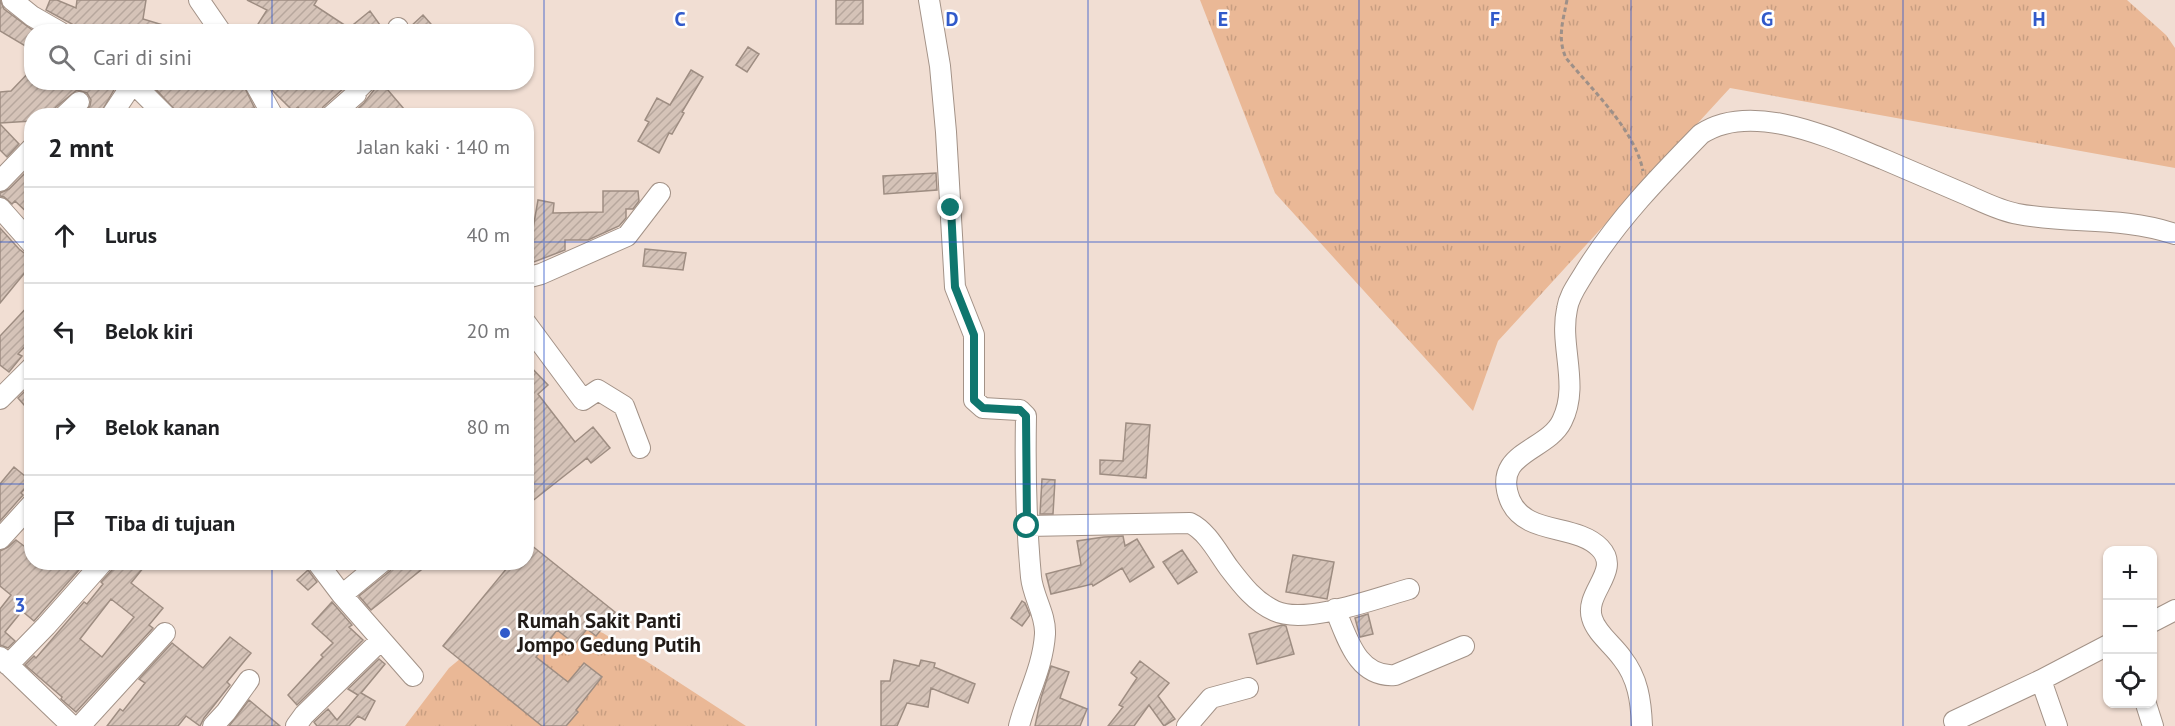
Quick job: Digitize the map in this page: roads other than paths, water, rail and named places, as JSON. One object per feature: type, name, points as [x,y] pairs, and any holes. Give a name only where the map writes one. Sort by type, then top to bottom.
[{"type":"street","points":[[12,0],[46,24]]},
{"type":"street","points":[[199,0],[216,24]]},
{"type":"street","points":[[930,0],[940,66],[946,132],[955,287],[974,335],[974,400],[983,408],[1020,410],[1025,414],[1027,526],[1034,591],[1045,627],[1043,652],[1019,726]]},
{"type":"street","points":[[116,108],[128,90]]},
{"type":"street","points":[[140,90],[158,108]]},
{"type":"street","points":[[258,90],[269,108]]},
{"type":"street","points":[[340,108],[354,96],[357,90]]},
{"type":"street","points":[[73,108],[80,102]]},
{"type":"street","points":[[1642,726],[1639,690],[1632,674],[1623,659],[1594,625],[1591,616],[1591,600],[1607,572],[1606,556],[1593,542],[1539,525],[1523,516],[1512,503],[1508,479],[1513,462],[1519,455],[1555,432],[1562,422],[1569,396],[1565,333],[1567,306],[1572,293],[1620,221],[1701,134],[1711,127],[1734,122],[1769,122],[1793,126],[1830,137],[2016,214],[2120,222],[2175,234]]},
{"type":"street","points":[[0,181],[24,156]]},
{"type":"street","points":[[534,276],[627,236],[660,193]]},
{"type":"street","points":[[0,208],[24,235]]},
{"type":"street","points":[[534,334],[583,400],[598,390],[624,406],[640,448]]},
{"type":"street","points":[[0,399],[24,375]]},
{"type":"street","points":[[0,539],[24,513]]},
{"type":"street","points":[[1027,526],[1190,523],[1203,532],[1245,589],[1260,603],[1277,612],[1294,616],[1315,615],[1409,589]]},
{"type":"street","points":[[72,726],[4,661],[46,626],[96,570]]},
{"type":"street","points":[[323,570],[412,676]]},
{"type":"street","points":[[342,595],[372,570]]},
{"type":"street","points":[[1335,609],[1354,654],[1365,665],[1382,674],[1395,675],[1464,646]]},
{"type":"street","points":[[2157,619],[2175,610]]},
{"type":"street","points":[[80,726],[165,633]]},
{"type":"street","points":[[296,726],[304,715],[381,640]]},
{"type":"street","points":[[1953,721],[2041,680],[2103,648]]},
{"type":"street","points":[[213,726],[249,680]]},
{"type":"street","points":[[2041,680],[2057,726]]},
{"type":"street","points":[[1188,726],[1211,698],[1248,688]]},
{"type":"street","points":[[2147,708],[2153,726]]},
{"type":"place","name":"Rumah Sakit Panti Jompo Gedung Putih","points":[[505,633]]}]
